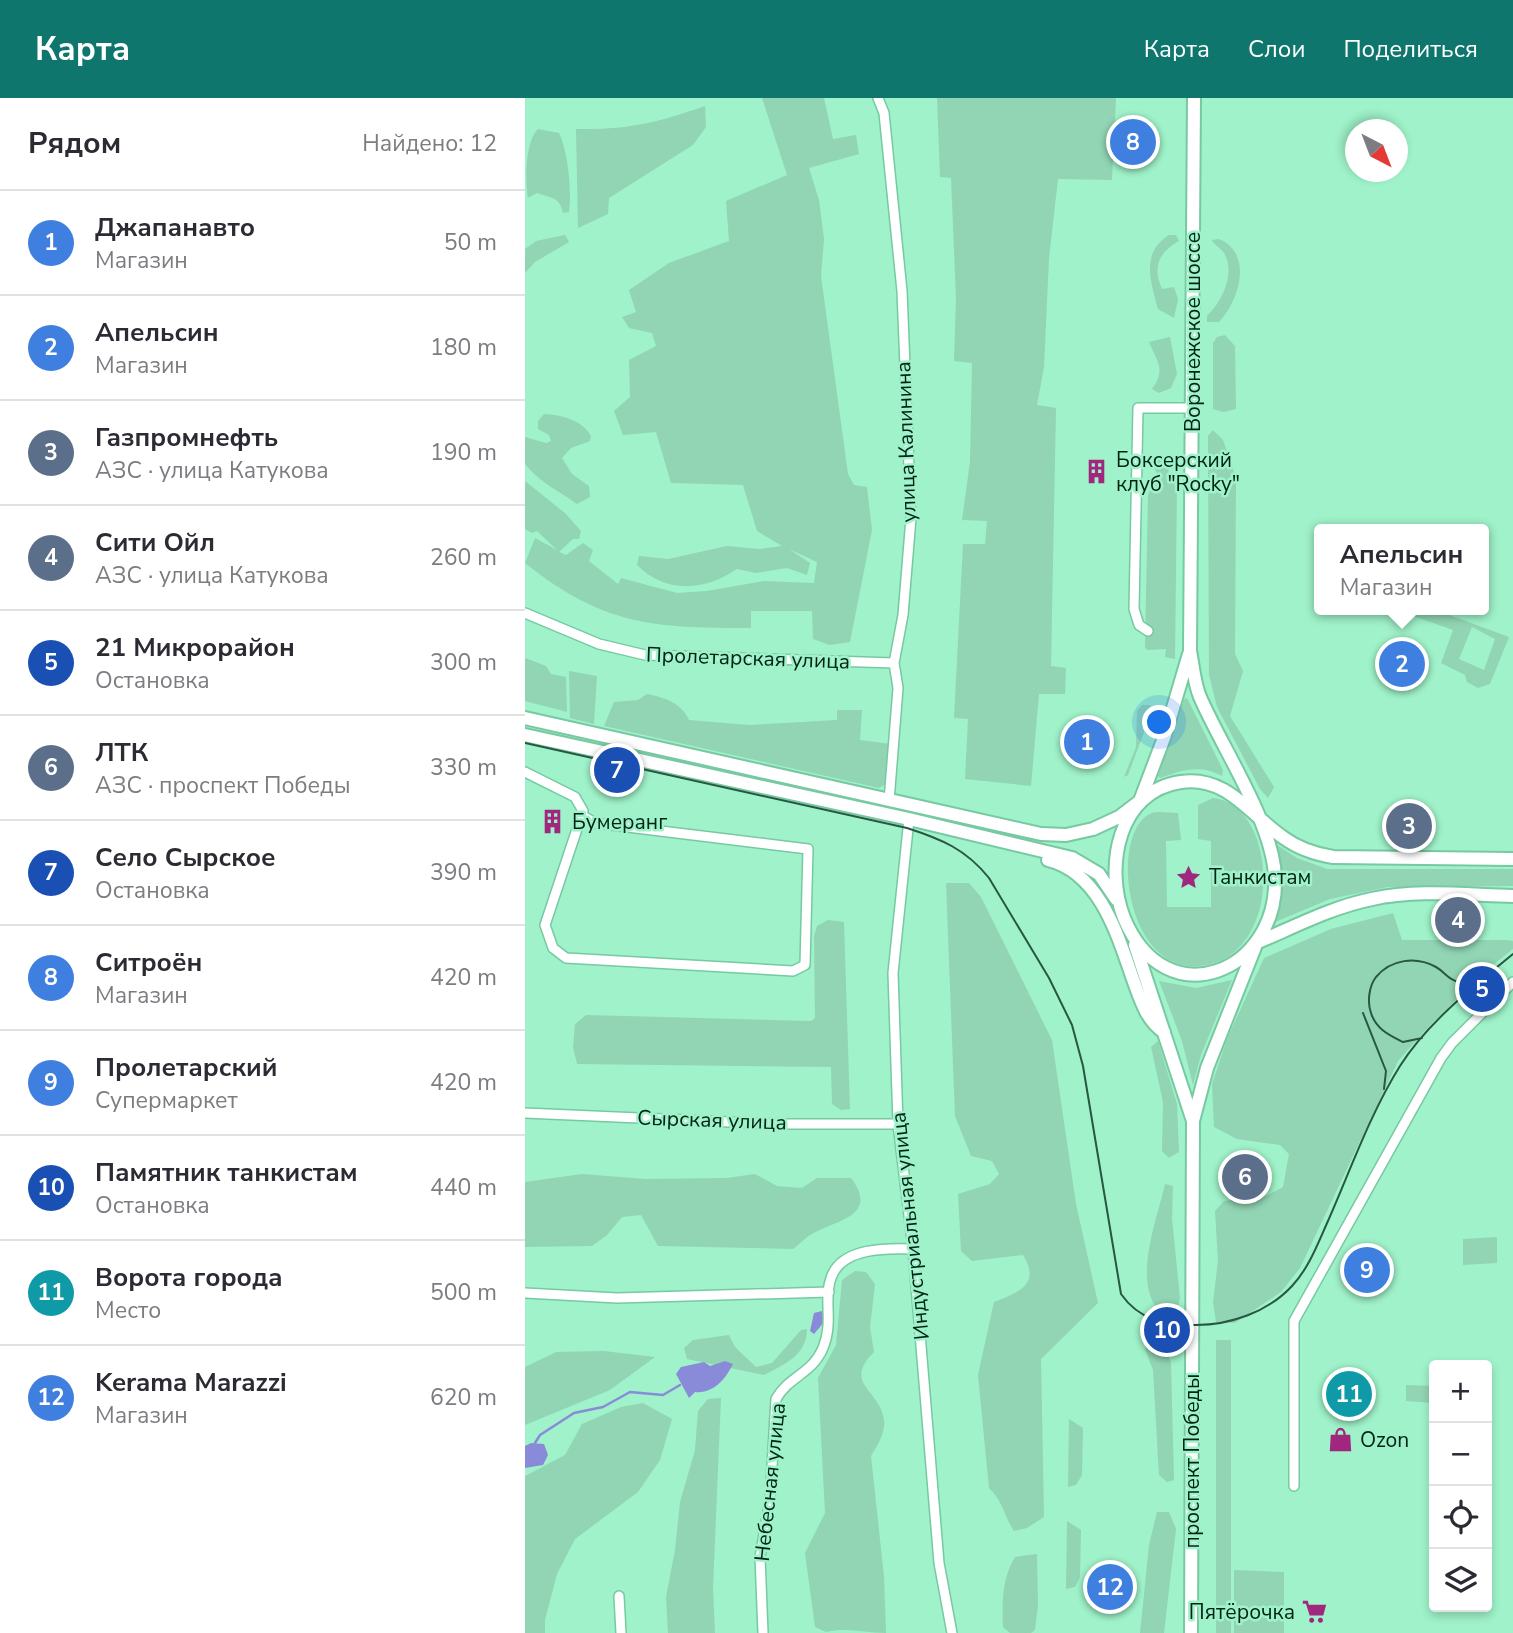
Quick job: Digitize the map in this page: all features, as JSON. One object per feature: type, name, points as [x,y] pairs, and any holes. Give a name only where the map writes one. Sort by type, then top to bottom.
[{"type":"main road","name":"Воронежское шоссе","points":[[1190,650],[1194,98]]},
{"type":"main road","points":[[1122,912],[1115,872],[1116,853],[1127,820],[1140,801],[1165,735],[1190,650]]},
{"type":"main road","points":[[1190,650],[1198,694],[1267,838],[1275,876],[1269,914],[1207,1068],[1193,1121]]},
{"type":"main road","points":[[525,718],[1053,836],[1093,829],[1119,817],[1167,785],[1195,781],[1224,790],[1254,810],[1272,829],[1297,846],[1332,858],[1513,859]]},
{"type":"main road","points":[[525,735],[909,819],[1072,858],[1091,867],[1107,883],[1133,938],[1193,1121]]},
{"type":"main road","points":[[997,842],[1004,849],[1070,869],[1083,879],[1100,901],[1149,1017],[1164,1032]]},
{"type":"main road","points":[[1133,938],[1160,965],[1175,973],[1193,976],[1208,973],[1237,960],[1256,943],[1372,899],[1397,895],[1513,896]]},
{"type":"main road","name":"проспект Победы","points":[[1191,1633],[1193,1121]]},
{"type":"street","name":"улица Калинина","points":[[878,98],[884,113],[898,237],[911,518],[903,615],[894,663],[898,688],[890,801]]},
{"type":"street","points":[[1148,631],[1139,625],[1134,609],[1138,408],[1193,408]]},
{"type":"street","name":"Пролетарская улица","points":[[525,613],[590,640],[645,655],[894,663]]},
{"type":"street","points":[[525,772],[575,797],[583,811],[581,816],[545,925],[553,948],[566,958],[793,971],[805,965],[808,849],[595,823],[581,816]]},
{"type":"street","name":"Индустриальная улица","points":[[909,819],[893,973],[898,1125],[913,1249],[939,1563],[952,1633]]},
{"type":"street","points":[[1294,1486],[1294,1321],[1441,1058],[1452,1043],[1513,982]]},
{"type":"street","name":"Сырская улица","points":[[525,1113],[774,1124],[898,1125]]},
{"type":"street","name":"Небесная улица","points":[[764,1633],[760,1558],[770,1500],[776,1399],[781,1389],[810,1369],[823,1349],[831,1325],[829,1292],[835,1270],[851,1257],[874,1248],[913,1249]]},
{"type":"street","points":[[525,1293],[617,1298],[829,1292]]},
{"type":"street","points":[[619,1597],[621,1633]]},
{"type":"green space","points":[[762,98],[824,98],[833,139],[856,135],[859,154],[809,168],[819,200],[824,239],[821,276],[848,474],[854,485],[867,487],[872,530],[850,642],[830,645],[813,639],[812,611],[751,611],[751,628],[658,624],[631,619],[580,600],[525,563],[535,538],[557,550],[537,531],[532,533],[525,529],[525,481],[566,514],[581,531],[579,539],[573,539],[559,552],[566,555],[583,543],[593,550],[589,561],[618,584],[621,578],[677,593],[707,591],[764,581],[814,583],[817,562],[789,549],[810,563],[807,575],[787,568],[756,573],[737,569],[712,582],[685,586],[660,581],[637,565],[639,556],[668,559],[727,546],[760,549],[782,546],[757,531],[743,485],[671,483],[656,432],[623,435],[614,411],[630,397],[629,360],[656,346],[652,333],[629,328],[622,317],[636,312],[629,290],[669,263],[729,241],[726,201],[787,175]]},
{"type":"green space","points":[[937,98],[1116,98],[1112,180],[1058,179],[1049,258],[1044,367],[1037,405],[1056,408],[1051,666],[1066,668],[1065,694],[1039,694],[1031,786],[965,779],[968,719],[954,718],[963,544],[985,544],[987,521],[962,520],[970,462],[972,363],[954,361],[956,298],[951,178],[940,177]]},
{"type":"green space","points":[[705,106],[706,127],[693,145],[609,198],[608,214],[578,228],[576,129],[642,124]]},
{"type":"green space","points":[[538,129],[559,133],[562,141],[569,172],[569,212],[563,213],[560,204],[551,197],[537,193],[528,198],[528,152]]},
{"type":"green space","points":[[565,235],[569,242],[535,262],[525,273],[525,249],[536,241]]},
{"type":"green space","points":[[1169,235],[1176,235],[1179,241],[1162,255],[1158,274],[1162,289],[1174,287],[1178,299],[1174,318],[1158,309],[1150,269],[1154,250]]},
{"type":"green space","points":[[1219,239],[1230,246],[1236,255],[1240,278],[1233,302],[1226,313],[1219,322],[1207,322],[1207,316],[1218,303],[1228,278],[1229,269],[1224,253],[1212,240]]},
{"type":"green space","points":[[1225,335],[1235,346],[1236,409],[1223,412],[1213,409],[1213,343],[1217,337]]},
{"type":"green space","points":[[1170,337],[1177,374],[1171,388],[1159,393],[1152,389],[1159,370],[1149,342]]},
{"type":"green space","points":[[544,414],[571,419],[591,436],[590,441],[571,448],[562,458],[572,474],[589,486],[590,497],[577,504],[543,481],[525,464],[525,437],[546,443],[551,441],[549,435],[538,429],[538,421]]},
{"type":"green space","points":[[1213,430],[1223,440],[1236,478],[1235,654],[1243,671],[1230,716],[1274,787],[1268,798],[1260,789],[1217,707],[1209,675],[1208,436]]},
{"type":"green space","points":[[1161,456],[1168,462],[1169,476],[1177,486],[1175,659],[1165,657],[1166,649],[1147,650],[1145,647],[1148,495],[1157,473],[1150,460]]},
{"type":"green space","points":[[1410,615],[1450,615],[1509,637],[1490,684],[1478,688],[1467,682],[1465,675],[1441,663],[1453,630]],"holes":[[[1472,627],[1495,639],[1484,670],[1459,659]]]},
{"type":"green space","points":[[525,658],[546,666],[551,674],[566,677],[567,712],[525,701]]},
{"type":"green space","points":[[569,671],[597,676],[594,724],[570,718]]},
{"type":"green space","points":[[647,694],[677,705],[689,720],[749,725],[837,720],[837,710],[862,710],[860,740],[890,744],[886,784],[879,788],[604,726],[614,702],[638,700]]},
{"type":"green space","points":[[1187,698],[1223,770],[1222,776],[1199,769],[1160,778],[1158,776],[1184,699]]},
{"type":"green space","points":[[1142,705],[1150,705],[1152,711],[1128,775],[1124,777],[1136,747],[1137,711]]},
{"type":"green space","points":[[1213,798],[1235,807],[1251,826],[1261,852],[1263,882],[1259,912],[1247,938],[1227,957],[1199,966],[1173,962],[1154,947],[1139,924],[1131,898],[1128,870],[1131,844],[1139,824],[1152,813],[1178,813],[1181,840],[1166,841],[1167,907],[1211,907],[1211,841],[1198,839],[1198,805]]},
{"type":"green space","points":[[1271,841],[1297,858],[1327,869],[1513,869],[1513,886],[1388,887],[1330,899],[1268,925]]},
{"type":"green space","points":[[946,883],[969,883],[981,897],[1052,1040],[1076,1204],[1098,1303],[1041,1359],[1044,1517],[1027,1528],[1014,1531],[989,1488],[978,1375],[994,1302],[1018,1291],[1028,1281],[1030,1274],[1023,1255],[972,1261],[961,1251],[958,1194],[990,1184],[999,1174],[992,1161],[971,1156],[955,1116]]},
{"type":"green space","points":[[1393,913],[1402,940],[1506,940],[1513,941],[1513,949],[1489,968],[1432,1023],[1398,1061],[1300,1268],[1281,1292],[1235,1323],[1216,1322],[1213,1302],[1218,1261],[1215,1211],[1224,1201],[1266,1196],[1283,1187],[1289,1154],[1280,1145],[1237,1139],[1214,1127],[1212,1084],[1227,1039],[1264,958],[1331,929]]},
{"type":"green space","points":[[828,920],[844,922],[850,1109],[841,1110],[832,1104],[831,1067],[577,1064],[573,1047],[575,1024],[586,1015],[811,1021],[815,1018],[814,936],[817,926]]},
{"type":"green space","points":[[1232,980],[1201,1055],[1193,1085],[1182,1041],[1159,981],[1196,988]]},
{"type":"green space","points":[[1158,1041],[1177,1104],[1179,1152],[1169,1158],[1162,1151],[1163,1102],[1151,1047]]},
{"type":"green space","points":[[582,1174],[645,1179],[727,1178],[755,1174],[777,1186],[802,1188],[817,1178],[851,1178],[859,1191],[860,1201],[851,1216],[810,1235],[793,1249],[658,1246],[641,1215],[622,1217],[607,1235],[592,1246],[525,1247],[525,1182]]},
{"type":"green space","points":[[1165,1184],[1173,1186],[1172,1219],[1180,1298],[1176,1314],[1170,1319],[1157,1308],[1150,1293],[1147,1276],[1151,1237]]},
{"type":"green space","points":[[1497,1237],[1497,1263],[1463,1265],[1463,1239]]},
{"type":"green space","points":[[855,1271],[866,1272],[875,1284],[870,1327],[874,1352],[865,1363],[862,1379],[881,1409],[884,1420],[882,1434],[871,1456],[884,1577],[886,1633],[849,1630],[826,1632],[815,1627],[805,1553],[825,1513],[818,1378],[836,1345],[842,1280]]},
{"type":"green space","points":[[807,1329],[799,1352],[764,1375],[687,1359],[684,1348],[693,1340],[729,1335],[735,1347],[756,1367],[772,1363],[801,1330]]},
{"type":"green space","points":[[1216,1340],[1231,1340],[1231,1633],[1216,1633]]},
{"type":"green space","points":[[1150,1342],[1165,1346],[1171,1363],[1174,1480],[1167,1482],[1159,1475],[1153,1370],[1145,1349]]},
{"type":"green space","points":[[604,1351],[655,1357],[610,1390],[525,1425],[525,1367],[556,1352]]},
{"type":"green space","points":[[1406,1385],[1429,1386],[1429,1403],[1406,1401]]},
{"type":"green space","points":[[721,1398],[713,1588],[715,1633],[668,1633],[666,1597],[680,1502],[695,1450],[698,1411],[708,1399]]},
{"type":"green space","points":[[643,1403],[672,1419],[660,1460],[638,1492],[575,1539],[557,1574],[545,1620],[545,1633],[525,1633],[525,1476],[565,1455],[582,1424],[621,1407]]},
{"type":"green space","points":[[1069,1419],[1083,1428],[1082,1475],[1076,1485],[1068,1487]]},
{"type":"green space","points":[[1157,1512],[1169,1512],[1176,1529],[1164,1633],[1140,1633],[1149,1545]]},
{"type":"green space","points":[[1067,1521],[1081,1530],[1080,1577],[1075,1587],[1066,1589]]},
{"type":"green space","points":[[1037,1554],[1038,1605],[1035,1630],[1031,1633],[1010,1633],[1003,1627],[1007,1573],[1015,1557]]},
{"type":"green space","points":[[1234,1570],[1284,1572],[1284,1633],[1234,1633]]},
{"type":"water","points":[[822,1311],[825,1321],[814,1334],[810,1331],[814,1313]]},
{"type":"water","points":[[725,1361],[733,1364],[723,1380],[714,1388],[695,1392],[689,1398],[676,1374],[681,1367],[704,1362],[710,1366]]},
{"type":"water","points":[[531,1443],[544,1444],[548,1455],[543,1465],[525,1468],[525,1446]]},
{"type":"waterway","points":[[535,1443],[540,1435],[574,1413],[603,1407],[630,1392],[663,1395],[680,1385]]},
{"type":"tram line","points":[[525,743],[907,828],[942,841],[962,852],[980,868],[989,878],[1049,978],[1072,1025],[1083,1066],[1121,1294],[1136,1310],[1154,1320],[1196,1325],[1235,1320],[1272,1303],[1292,1286],[1313,1255],[1370,1122],[1400,1066],[1437,1020],[1513,954]]},
{"type":"tram line","points":[[1422,1038],[1403,1042],[1384,1031],[1373,1019],[1369,994],[1376,977],[1382,971],[1396,963],[1420,961],[1436,967],[1452,980],[1459,982],[1486,978]]},
{"type":"tram line","points":[[1363,1013],[1386,1071],[1384,1089]]},
{"type":"place","name":"Ситроён","points":[[1133,142]]},
{"type":"place","name":"Боксерский клуб \"Rocky\"","points":[[1096,472]]},
{"type":"place","name":"Апельсин","points":[[1402,664]]},
{"type":"place","name":"Джапанавто","points":[[1087,742]]},
{"type":"place","name":"Село Сырское","points":[[617,770]]},
{"type":"place","name":"Бумеранг","points":[[552,822]]},
{"type":"place","name":"Газпромнефть","points":[[1409,826]]},
{"type":"place","name":"Танкистам","points":[[1189,877]]},
{"type":"place","name":"Сити Ойл","points":[[1458,920]]},
{"type":"place","name":"21 Микрорайон","points":[[1482,989]]},
{"type":"place","name":"ЛТК","points":[[1245,1177]]},
{"type":"place","name":"Пролетарский","points":[[1367,1270]]},
{"type":"place","name":"Памятник танкистам","points":[[1167,1330]]},
{"type":"place","name":"Ворота города","points":[[1349,1394]]},
{"type":"place","name":"Ozon","points":[[1340,1440]]},
{"type":"place","name":"Kerama Marazzi","points":[[1110,1587]]},
{"type":"place","name":"Пятёрочка","points":[[1315,1612]]}]
